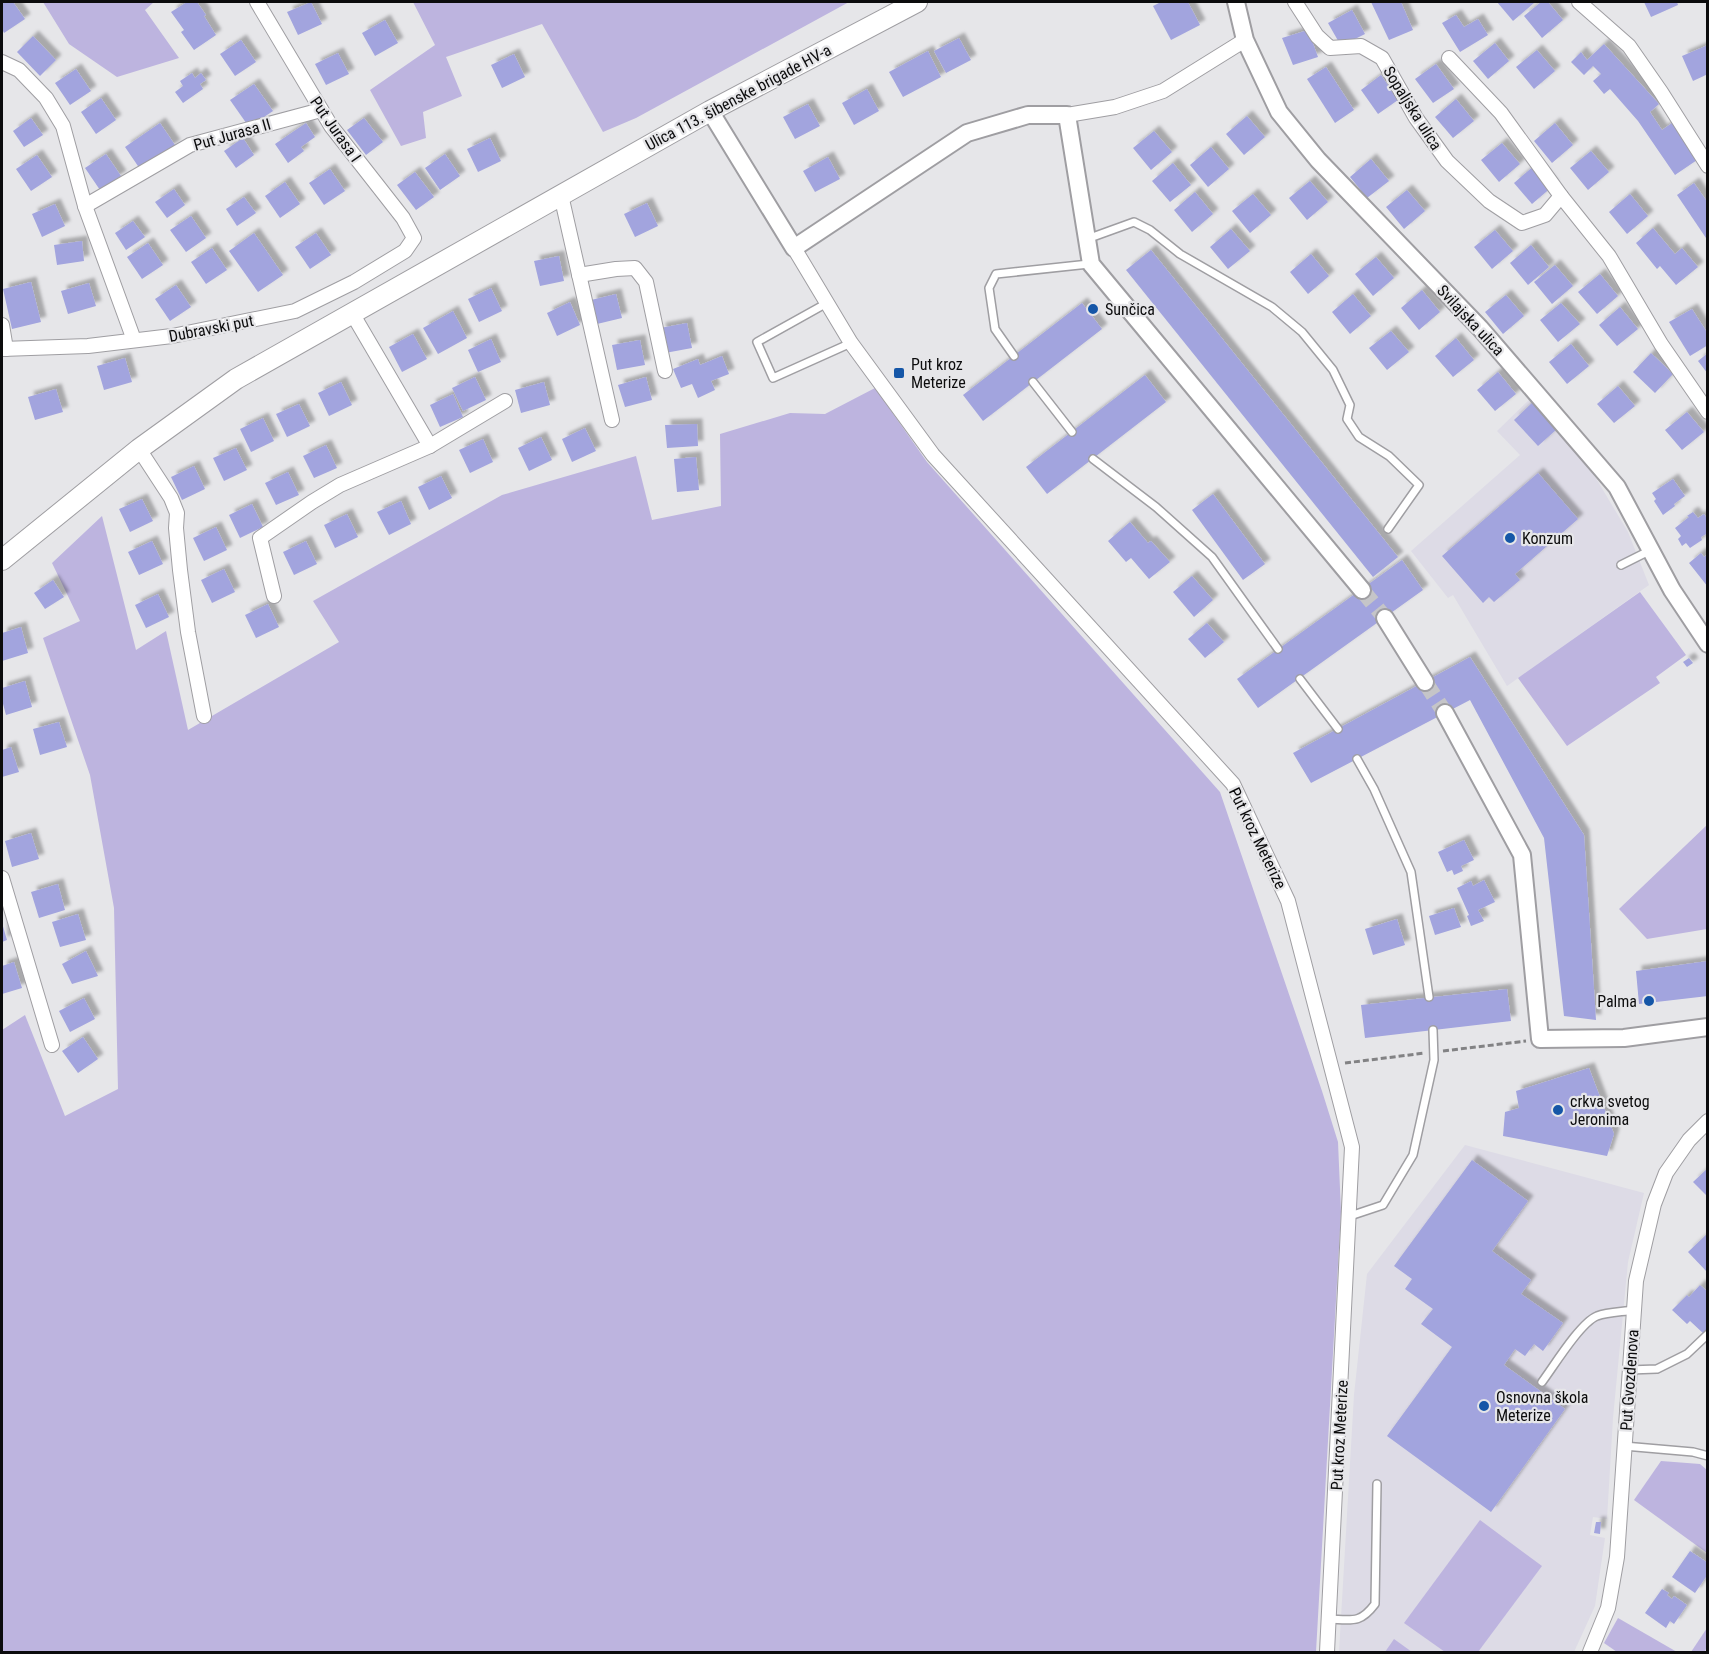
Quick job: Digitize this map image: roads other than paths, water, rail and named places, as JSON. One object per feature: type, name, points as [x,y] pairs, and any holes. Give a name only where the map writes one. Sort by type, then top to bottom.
[{"type":"main road","name":"Ulica 113. šibenske brigade HV-a","points":[[2,560],[140,449],[236,379],[710,111],[917,2]]},
{"type":"street","name":"Put Jurasa I","points":[[257,2],[331,126],[403,218],[414,238],[405,251]]},
{"type":"street","name":"Svilajska ulica","points":[[1236,2],[1245,40],[1279,112],[1318,160],[1480,328],[1617,487],[1678,599],[1707,644]]},
{"type":"street","name":"Sopaljska ulica","points":[[1295,2],[1317,36],[1330,48],[1362,46],[1382,58],[1416,118],[1447,161],[1489,201],[1522,223],[1545,215],[1561,196]]},
{"type":"street","points":[[1579,2],[1629,46],[1707,166]]},
{"type":"street","points":[[794,248],[967,133],[1028,115],[1066,115],[1115,108],[1163,91],[1245,40]]},
{"type":"street","points":[[1449,58],[1501,113],[1561,196],[1609,256],[1661,344],[1707,412]]},
{"type":"street","points":[[2,62],[19,70],[46,98],[63,126],[85,206],[134,340]]},
{"type":"street","name":"Put Jurasa II","points":[[85,206],[190,145],[321,110]]},
{"type":"street","name":"Put kroz Meterize","points":[[710,111],[851,343],[933,454],[1233,783],[1288,901],[1352,1147],[1327,1653]]},
{"type":"street","points":[[1066,115],[1091,264],[1362,590]]},
{"type":"street","points":[[561,195],[612,420]]},
{"type":"street","name":"Dubravski put","points":[[4,349],[88,346],[172,336],[295,311],[354,282],[405,251]]},
{"type":"street","points":[[579,275],[635,268],[646,282],[664,371]]},
{"type":"street","points":[[352,313],[430,446]]},
{"type":"street","points":[[2,325],[4,349]]},
{"type":"street","points":[[274,596],[260,538],[340,485],[430,446],[505,401]]},
{"type":"street","points":[[140,449],[171,498],[177,513],[176,528],[188,632],[204,716]]},
{"type":"street","points":[[1384,618],[1425,682]]},
{"type":"street","points":[[1445,713],[1522,855],[1540,1039],[1624,1038],[1707,1027]]},
{"type":"street","points":[[2,878],[52,1045]]},
{"type":"street","name":"Put Gvozdenova","points":[[1590,1653],[1608,1608],[1615,1568],[1636,1281],[1654,1204],[1666,1173],[1689,1140],[1707,1121]]},
{"type":"lane","points":[[1087,239],[1134,222],[1150,230],[1180,254],[1272,307],[1302,332],[1333,370],[1350,405],[1347,419],[1359,437],[1389,456],[1419,484],[1388,529]]},
{"type":"lane","points":[[1014,356],[995,329],[989,288],[996,274],[1091,264]]},
{"type":"lane","points":[[827,303],[757,342],[773,378],[851,343]]},
{"type":"lane","points":[[1034,382],[1071,432]]},
{"type":"lane","points":[[1093,459],[1156,507],[1212,557],[1278,649]]},
{"type":"lane","points":[[1621,565],[1651,550]]},
{"type":"lane","points":[[1300,679],[1338,729]]},
{"type":"lane","points":[[1357,759],[1374,789],[1410,872],[1429,998]]},
{"type":"lane","points":[[1350,1216],[1383,1206],[1413,1155],[1434,1060],[1433,1030]]},
{"type":"lane","points":[[1542,1382],[1585,1324],[1595,1317],[1634,1310]]},
{"type":"lane","points":[[1629,1370],[1657,1369],[1687,1354],[1707,1334]]},
{"type":"lane","points":[[1624,1446],[1693,1452],[1707,1456]]},
{"type":"lane","points":[[1329,1619],[1357,1620],[1367,1614],[1375,1604],[1377,1484]]},
{"type":"tunnel","points":[[1362,590],[1385,618]]},
{"type":"tunnel","points":[[1425,682],[1445,713]]},
{"type":"place","name":"Sunčica","points":[[1093,309]]},
{"type":"place","name":"Put kroz Meterize","points":[[899,373]]},
{"type":"place","name":"Konzum","points":[[1510,538]]},
{"type":"place","name":"Palma","points":[[1649,1001]]},
{"type":"place","name":"crkva svetog Jeronima","points":[[1558,1110]]},
{"type":"place","name":"Osnovna škola Meterize","points":[[1484,1406]]}]
